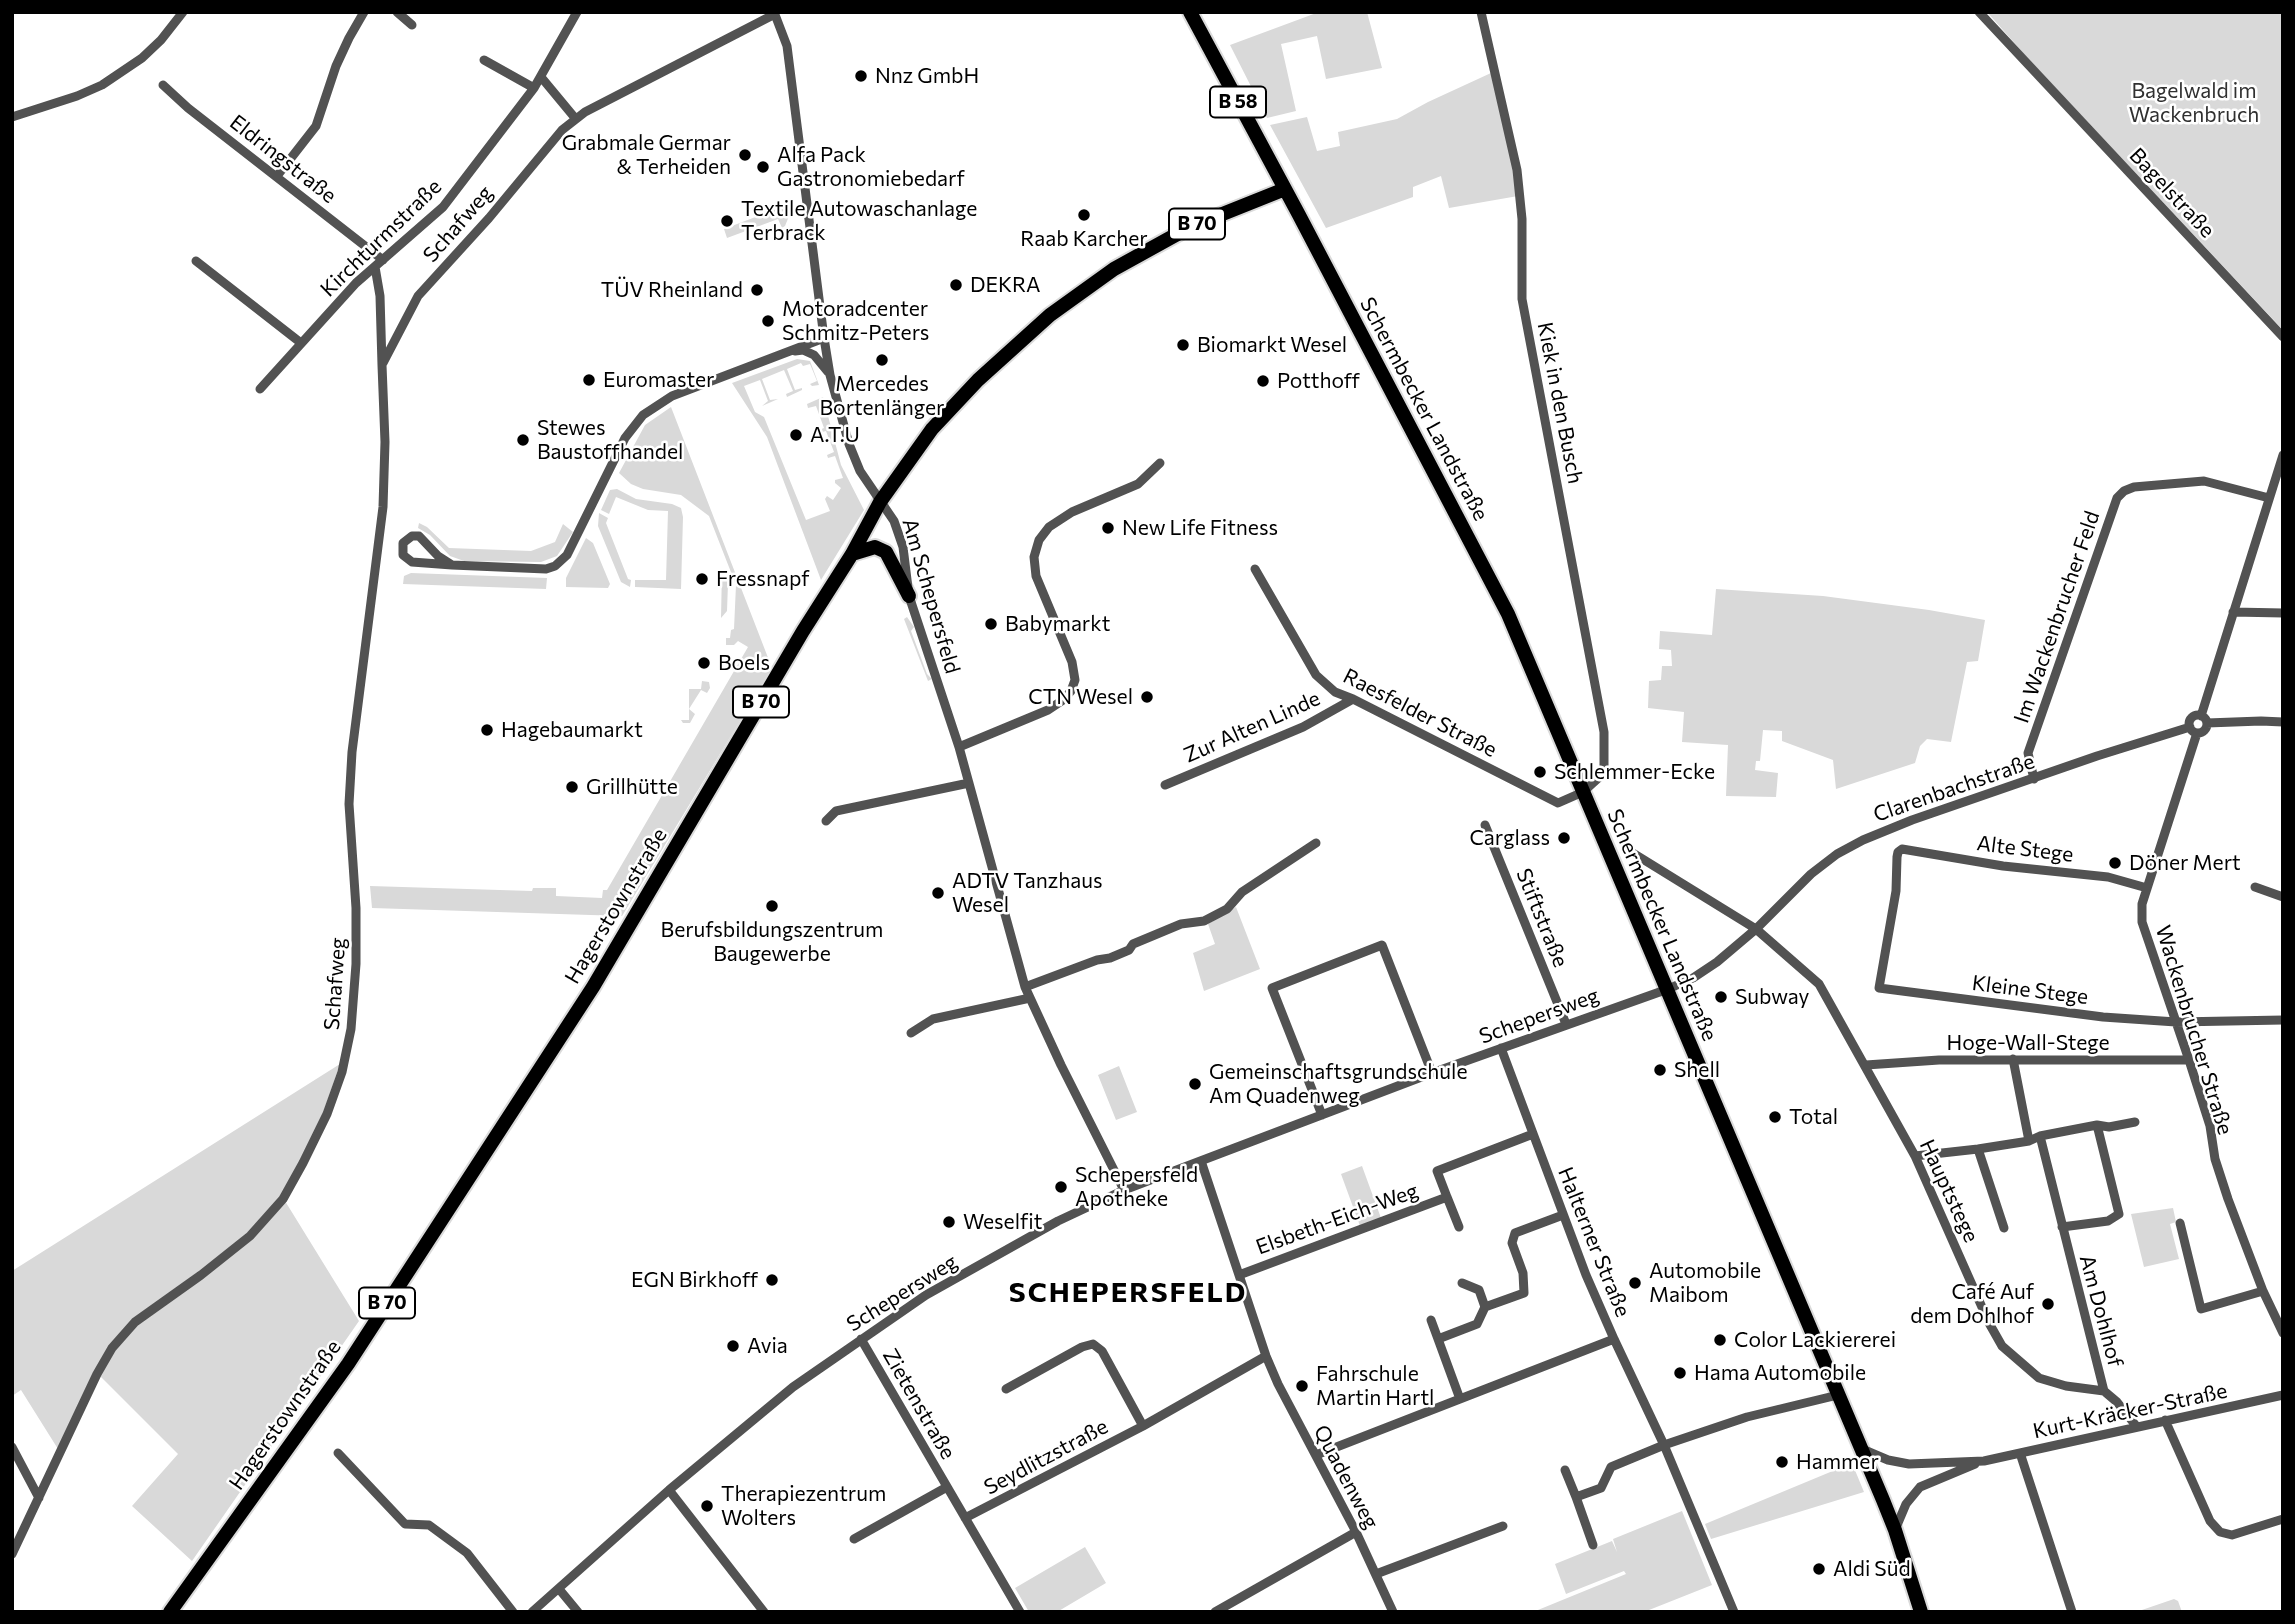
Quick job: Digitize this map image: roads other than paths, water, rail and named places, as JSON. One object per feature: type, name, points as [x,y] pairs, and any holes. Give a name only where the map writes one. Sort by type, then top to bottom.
[{"type":"main road","name":"Schermbecker Landstraße","points":[[1190,12],[1508,614],[1862,1448],[1895,1530],[1921,1612]]},
{"type":"main road","name":"Hagerstownstraße","points":[[170,1612],[348,1364],[593,987],[803,631],[852,554],[880,502],[932,429],[978,380],[1050,316],[1103,276],[1146,249],[1190,227],[1285,189]]},
{"type":"main road","points":[[852,554],[875,547],[886,552],[909,596]]},
{"type":"street","points":[[12,117],[102,85],[142,58],[161,40],[183,12]]},
{"type":"street","points":[[277,176],[316,126],[336,66],[364,12]]},
{"type":"street","points":[[397,12],[412,25]]},
{"type":"street","name":"Kirchturmstraße","points":[[260,389],[356,283],[443,207],[534,88],[577,12]]},
{"type":"street","name":"Kiek in den Busch","points":[[1482,12],[1517,170],[1522,219],[1522,299],[1604,732],[1604,773],[1583,792]]},
{"type":"street","name":"Bagelstraße","points":[[1979,12],[2283,337]]},
{"type":"street","name":"Schafweg","points":[[382,365],[418,296],[489,218],[542,151],[575,118],[775,13]]},
{"type":"street","name":"Am Schepersfeld","points":[[775,13],[787,46],[830,375],[857,462],[894,521],[903,547],[909,596],[959,747],[1025,987],[1124,1191]]},
{"type":"street","points":[[484,60],[534,88]]},
{"type":"street","points":[[541,76],[575,118]]},
{"type":"street","name":"Eldringstraße","points":[[163,85],[188,108],[383,260]]},
{"type":"street","points":[[196,261],[301,344]]},
{"type":"street","name":"Schafweg","points":[[12,1554],[97,1374],[112,1349],[135,1322],[250,1236],[283,1199],[327,1114],[342,1072],[351,1029],[356,964],[356,908],[349,804],[352,752],[383,507],[385,442],[380,296],[375,267]]},
{"type":"street","points":[[452,565],[438,556],[419,536],[412,536],[403,543],[402,555],[412,562],[452,565],[546,569],[555,566],[567,555],[625,438],[643,415],[672,396],[824,338]]},
{"type":"street","points":[[783,354],[803,350],[809,352],[830,375]]},
{"type":"street","points":[[2283,455],[2233,612],[2204,720],[2283,722]]},
{"type":"street","points":[[959,747],[1048,710],[1071,691],[1075,680],[1072,662],[1036,576],[1034,557],[1039,540],[1049,527],[1072,512],[1138,484],[1160,463]]},
{"type":"street","name":"Im Wackenbrucher Feld","points":[[2034,779],[2028,753],[2116,498],[2134,487],[2204,481],[2269,498]]},
{"type":"street","name":"Raesfelder Straße","points":[[1255,569],[1316,675],[1335,692],[1558,803],[1583,792]]},
{"type":"street","points":[[2233,612],[2283,613]]},
{"type":"street","name":"Zur Alten Linde","points":[[1165,785],[1303,727],[1353,699]]},
{"type":"street","name":"Clarenbachstraße","points":[[1668,989],[1693,978],[1717,962],[1756,929],[1811,874],[1837,854],[1863,840],[1912,820],[2132,744],[2193,730],[2204,731],[2204,720],[2191,719],[2193,730]]},
{"type":"street","name":"Wackenbrucher Straße","points":[[2193,730],[2142,904],[2142,922],[2210,1126],[2219,1172],[2263,1292],[2283,1333]]},
{"type":"street","points":[[826,821],[836,811],[969,783]]},
{"type":"street","name":"Stiftstraße","points":[[1485,825],[1566,1024]]},
{"type":"street","points":[[1025,987],[1091,961],[1110,958],[1129,950],[1133,944],[1181,924],[1204,921],[1227,909],[1242,892],[1316,843]]},
{"type":"street","name":"Alte Stege","points":[[1879,988],[1896,891],[1898,852],[1908,848],[2003,866],[2109,877],[2147,888]]},
{"type":"street","points":[[1628,850],[1756,929]]},
{"type":"street","points":[[2255,887],[2283,897]]},
{"type":"street","name":"Hauptstege","points":[[1756,929],[1819,984],[1914,1156],[1989,1323],[2002,1346],[2039,1378],[2066,1386],[2104,1391]]},
{"type":"street","points":[[1322,1115],[1272,988],[1382,945],[1432,1073]]},
{"type":"street","name":"Kleine Stege","points":[[1879,988],[2066,1014],[2176,1022],[2283,1020]]},
{"type":"street","name":"Schepersweg","points":[[532,1612],[668,1490],[793,1387],[926,1295],[1058,1221],[1124,1191],[1432,1073],[1668,989]]},
{"type":"street","points":[[911,1033],[933,1019],[1030,998]]},
{"type":"street","name":"Halterner Straße","points":[[1501,1048],[1563,1215],[1614,1339],[1664,1445],[1734,1612]]},
{"type":"street","points":[[2013,1059],[2029,1141]]},
{"type":"street","name":"Hoge-Wall-Stege","points":[[1866,1065],[1939,1060],[2189,1060]]},
{"type":"street","points":[[1914,1156],[1978,1149],[2029,1141],[2040,1136],[2097,1125],[2109,1127],[2135,1122]]},
{"type":"street","points":[[2062,1227],[2108,1221],[2119,1213],[2097,1125]]},
{"type":"street","name":"Elsbeth-Eich-Weg","points":[[1459,1227],[1437,1171],[1532,1134]]},
{"type":"street","name":"Am Dohlhof","points":[[2040,1136],[2104,1391]]},
{"type":"street","points":[[1978,1149],[2004,1228]]},
{"type":"street","name":"Quadenweg","points":[[1202,1161],[1266,1356],[1288,1406],[1356,1532],[1393,1612]]},
{"type":"street","name":"Elsbeth-Eich-Weg","points":[[1239,1275],[1447,1197]]},
{"type":"street","points":[[1485,1307],[1524,1293],[1523,1273],[1512,1243],[1515,1233],[1563,1215]]},
{"type":"street","points":[[2180,1223],[2201,1309],[2263,1292]]},
{"type":"street","points":[[1438,1339],[1477,1324],[1485,1307],[1479,1290],[1462,1283]]},
{"type":"street","points":[[1431,1320],[1460,1399]]},
{"type":"street","name":"Zietenstraße","points":[[861,1339],[1020,1612]]},
{"type":"street","points":[[1316,1455],[1614,1339]]},
{"type":"street","points":[[1006,1389],[1082,1347],[1093,1344],[1102,1350],[1143,1426]]},
{"type":"street","name":"Seydlitzstraße","points":[[965,1518],[1143,1426],[1266,1356]]},
{"type":"street","points":[[2104,1391],[2117,1402],[2137,1427]]},
{"type":"street","points":[[1576,1497],[1601,1488],[1611,1467],[1664,1445],[1747,1417],[1838,1395]]},
{"type":"street","name":"Kurt-Kräcker-Straße","points":[[1895,1530],[1906,1504],[1920,1487],[1984,1461],[2283,1395]]},
{"type":"street","points":[[2165,1420],[2195,1491],[2210,1521],[2220,1532],[2232,1535],[2283,1519]]},
{"type":"street","points":[[12,1447],[39,1498]]},
{"type":"street","name":"Kurt-Kräcker-Straße","points":[[1862,1448],[1888,1460],[1909,1464],[1984,1461]]},
{"type":"street","points":[[338,1453],[405,1524],[429,1525],[467,1553],[513,1612]]},
{"type":"street","points":[[2020,1453],[2070,1611]]},
{"type":"street","points":[[1565,1470],[1593,1545]]},
{"type":"street","name":"Zietenstraße","points":[[854,1539],[947,1487]]},
{"type":"street","points":[[668,1490],[764,1612]]},
{"type":"street","points":[[1376,1574],[1503,1527]]},
{"type":"street","points":[[1215,1612],[1356,1532]]},
{"type":"street","points":[[559,1589],[578,1612]]},
{"type":"place","name":"Nnz GmbH","points":[[861,76]]},
{"type":"place","name":"Grabmale Germar & Terheiden","points":[[745,155]]},
{"type":"place","name":"Alfa Pack Gastronomiebedarf","points":[[763,167]]},
{"type":"place","name":"Raab Karcher","points":[[1084,215]]},
{"type":"place","name":"Textile Autowaschanlage Terbrack","points":[[727,221]]},
{"type":"place","name":"DEKRA","points":[[956,285]]},
{"type":"place","name":"TÜV Rheinland","points":[[757,290]]},
{"type":"place","name":"Motoradcenter Schmitz-Peters","points":[[768,321]]},
{"type":"place","name":"Biomarkt Wesel","points":[[1183,345]]},
{"type":"place","name":"Mercedes Bortenlänger","points":[[882,360]]},
{"type":"place","name":"Euromaster","points":[[589,380]]},
{"type":"place","name":"Potthoff","points":[[1263,381]]},
{"type":"place","name":"A.T.U","points":[[796,435]]},
{"type":"place","name":"Stewes Baustoffhandel","points":[[523,440]]},
{"type":"place","name":"New Life Fitness","points":[[1108,528]]},
{"type":"place","name":"Fressnapf","points":[[702,579]]},
{"type":"place","name":"Babymarkt","points":[[991,624]]},
{"type":"place","name":"Boels","points":[[704,663]]},
{"type":"place","name":"CTN Wesel","points":[[1147,697]]},
{"type":"place","name":"Hagebaumarkt","points":[[487,730]]},
{"type":"place","name":"Schlemmer-Ecke","points":[[1540,772]]},
{"type":"place","name":"Grillhütte","points":[[572,787]]},
{"type":"place","name":"Carglass","points":[[1564,838]]},
{"type":"place","name":"Döner Mert","points":[[2115,863]]},
{"type":"place","name":"ADTV Tanzhaus Wesel","points":[[938,893]]},
{"type":"place","name":"Berufsbildungszentrum Baugewerbe","points":[[772,906]]},
{"type":"place","name":"Subway","points":[[1721,997]]},
{"type":"place","name":"Shell","points":[[1660,1070]]},
{"type":"place","name":"Gemeinschaftsgrundschule Am Quadenweg","points":[[1195,1084]]},
{"type":"place","name":"Total","points":[[1775,1117]]},
{"type":"place","name":"Schepersfeld Apotheke","points":[[1061,1187]]},
{"type":"place","name":"Weselfit","points":[[949,1222]]},
{"type":"place","name":"EGN Birkhoff","points":[[772,1280]]},
{"type":"place","name":"Automobile Maibom","points":[[1635,1283]]},
{"type":"place","name":"Café Auf dem Dohlhof","points":[[2048,1304]]},
{"type":"place","name":"Color Lackiererei","points":[[1720,1340]]},
{"type":"place","name":"Avia","points":[[733,1346]]},
{"type":"place","name":"Hama Automobile","points":[[1680,1373]]},
{"type":"place","name":"Fahrschule Martin Hartl","points":[[1302,1386]]},
{"type":"place","name":"Hammer","points":[[1782,1462]]},
{"type":"place","name":"Therapiezentrum Wolters","points":[[707,1506]]},
{"type":"place","name":"Aldi Süd","points":[[1819,1569]]},
{"type":"district","name":"SCHEPERSFELD","points":[[1128,1293]]},
{"type":"park label","name":"Bagelwald im Wackenbruch","points":[[2194,103]]}]
